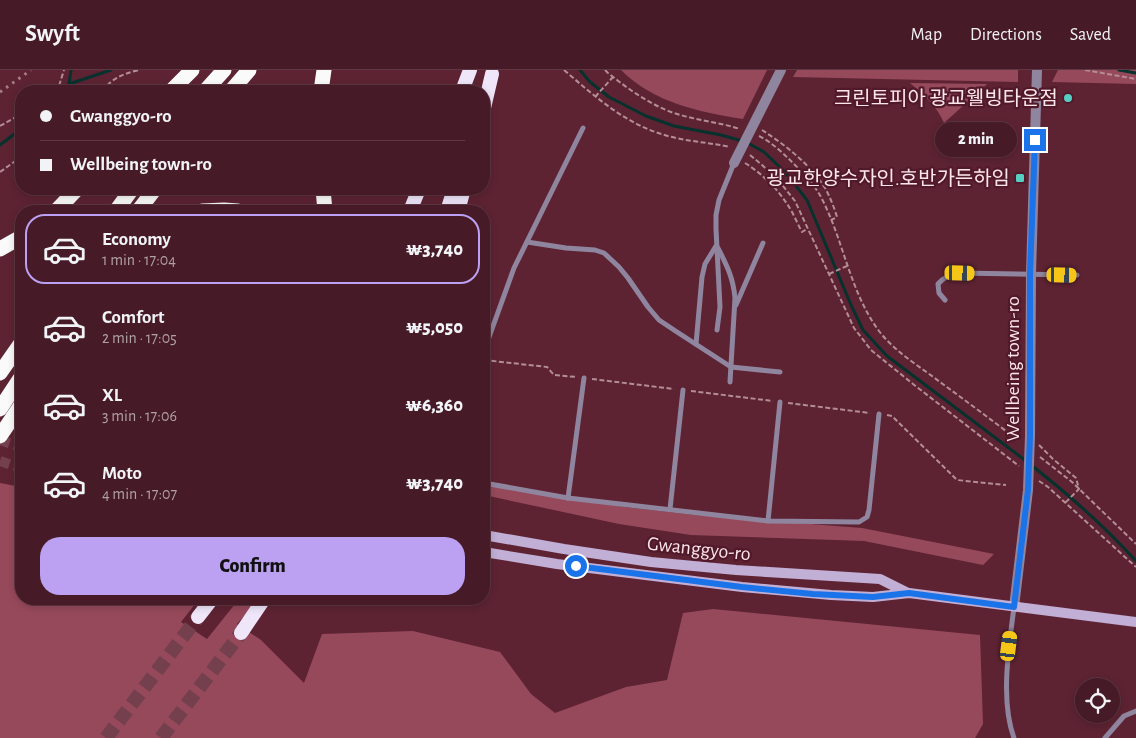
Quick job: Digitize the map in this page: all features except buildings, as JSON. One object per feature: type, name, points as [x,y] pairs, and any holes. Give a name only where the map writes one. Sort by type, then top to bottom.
[{"type":"highway","points":[[178,85],[192,70]]},
{"type":"highway","points":[[210,85],[224,70]]},
{"type":"highway","points":[[236,85],[249,70]]},
{"type":"highway","points":[[322,85],[324,70]]},
{"type":"highway","points":[[489,85],[493,72]]},
{"type":"highway","points":[[490,85],[493,72]]},
{"type":"highway","points":[[464,85],[469,73]]},
{"type":"highway","points":[[62,205],[71,195]]},
{"type":"highway","points":[[143,205],[150,195]]},
{"type":"highway","points":[[0,249],[15,240]]},
{"type":"highway","points":[[15,352],[0,373],[15,377]]},
{"type":"highway","points":[[0,361],[15,365]]},
{"type":"highway","points":[[0,409],[15,387]]},
{"type":"highway","points":[[0,436],[15,414]]},
{"type":"highway","points":[[198,617],[207,605]]},
{"type":"highway","points":[[241,633],[260,605]]},
{"type":"main road","name":"Gwanggyo-ro","points":[[490,536],[651,562],[736,570],[880,579],[909,593]]},
{"type":"main road","name":"Gwanggyo-ro","points":[[490,553],[557,564],[742,587],[864,597],[909,593],[1136,622]]},
{"type":"street","points":[[734,163],[754,130],[781,70]]},
{"type":"street","name":"Wellbeing town-ro","points":[[1014,607],[1028,490],[1030,274],[1037,70]]},
{"type":"lane","points":[[490,334],[514,268],[582,128]]},
{"type":"lane","points":[[717,330],[720,307],[716,215],[719,200],[734,163]]},
{"type":"lane","points":[[527,242],[594,250],[604,254],[628,278],[648,307],[660,320],[731,368],[780,372]]},
{"type":"lane","points":[[735,308],[763,243]]},
{"type":"lane","points":[[696,344],[702,277],[706,264],[716,246]]},
{"type":"lane","points":[[716,246],[734,284],[735,308],[730,382]]},
{"type":"lane","points":[[945,300],[939,293],[938,284],[950,274],[1077,275]]},
{"type":"lane","points":[[568,498],[584,378]]},
{"type":"lane","points":[[670,509],[682,390]]},
{"type":"lane","points":[[768,521],[780,402]]},
{"type":"lane","points":[[490,484],[568,498],[768,521],[859,522],[867,517],[869,510],[880,414]]},
{"type":"lane","points":[[1014,607],[1006,694],[1009,725],[1014,738]]},
{"type":"lane","points":[[1104,738],[1124,716],[1136,711]]},
{"type":"path","points":[[59,85],[64,70]]},
{"type":"path","points":[[107,85],[118,76],[139,70]]},
{"type":"path","points":[[564,70],[595,97],[623,117],[641,126],[676,138],[733,148]]},
{"type":"path","points":[[605,70],[628,90],[653,104],[672,112],[754,130],[788,149],[806,164],[825,189],[838,217],[831,220]]},
{"type":"path","points":[[1085,70],[1136,79]]},
{"type":"path","points":[[595,97],[613,77]]},
{"type":"path","points":[[0,126],[15,117]]},
{"type":"path","points":[[754,130],[802,171],[822,198],[859,295],[871,320],[889,343],[1022,443]]},
{"type":"path","points":[[751,156],[762,164],[795,201],[854,328],[871,350],[912,384],[1024,469]]},
{"type":"path","points":[[0,172],[15,161]]},
{"type":"path","points":[[745,163],[756,170],[779,193],[788,205],[802,232],[808,228]]},
{"type":"path","points":[[829,274],[847,266]]},
{"type":"path","points":[[490,361],[547,367],[554,375],[892,416],[957,480],[1006,485]]},
{"type":"path","points":[[1030,436],[1076,478],[1079,489]]},
{"type":"path","points":[[1036,454],[1079,489],[1136,544]]},
{"type":"path","points":[[1040,481],[1136,568]]},
{"type":"path","points":[[1066,503],[1079,489]]},
{"type":"shaded area","points":[[621,70],[767,70],[743,119],[694,109],[663,98],[648,91]]},
{"type":"shaded area","points":[[797,70],[1018,70],[1018,82],[793,77]]},
{"type":"shaded area","points":[[1058,70],[1136,70],[1136,84],[1052,82]]},
{"type":"shaded area","points":[[910,83],[987,84],[944,123],[934,106]]},
{"type":"shaded area","points":[[0,483],[15,486],[15,605],[194,605],[181,622],[207,639],[234,605],[254,605],[237,624],[261,640],[304,683],[322,634],[413,631],[500,652],[531,694],[555,713],[626,687],[667,680],[683,613],[713,609],[980,635],[983,724],[975,738],[0,738]]},
{"type":"shaded area","points":[[490,483],[624,507],[695,515],[862,528],[994,554],[983,565],[864,541],[691,535],[619,524],[490,496]]},
{"type":"waterway","points":[[68,85],[71,70]]},
{"type":"waterway","points":[[69,84],[111,70]]},
{"type":"waterway","points":[[580,70],[590,82],[609,97],[646,116],[674,126],[746,142],[764,152],[785,172],[807,200],[863,330],[887,356],[1026,461]]},
{"type":"waterway","points":[[1119,70],[1136,73]]},
{"type":"waterway","points":[[0,145],[15,134]]},
{"type":"waterway","points":[[1031,465],[1085,511],[1136,561]]},
{"type":"tunnel","points":[[0,440],[15,445]]},
{"type":"tunnel","points":[[0,461],[15,466]]},
{"type":"tunnel","points":[[106,738],[198,617]]},
{"type":"tunnel","points":[[161,738],[241,633]]},
{"type":"railway","points":[[0,92],[31,70]]},
{"type":"place","name":"크린토피아 광교웰빙타운점","points":[[1068,98]]},
{"type":"place","name":"광교한양수자인.호반가든하임","points":[[1020,178]]},
{"type":"route","points":[[576,566],[813,594],[873,597],[909,593],[1014,607],[1028,490],[1030,274],[1035,140]]}]
